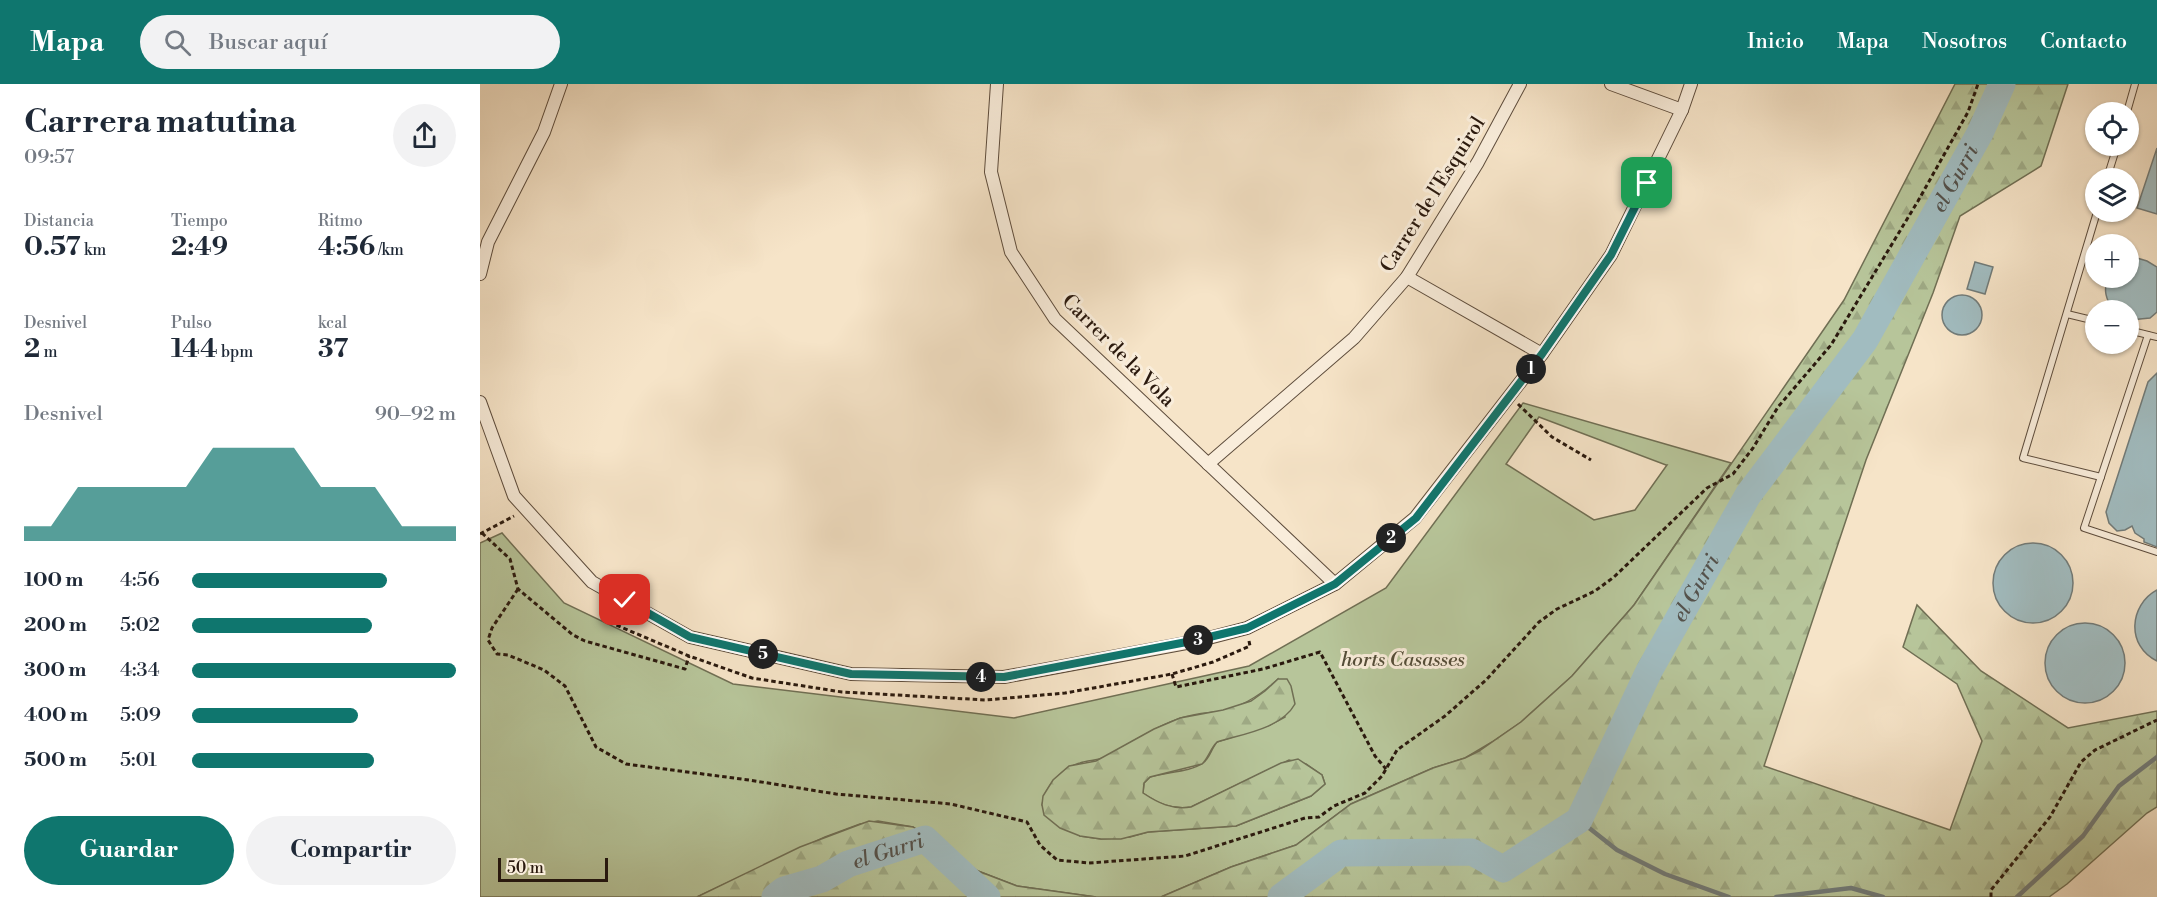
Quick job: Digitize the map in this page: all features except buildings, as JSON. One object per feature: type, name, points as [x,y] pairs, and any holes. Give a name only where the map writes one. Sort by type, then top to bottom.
[{"type":"street","points":[[480,274],[488,242],[544,132],[561,84]]},
{"type":"street","name":"Carrer de la Vola","points":[[997,84],[991,172],[1011,252],[1055,319],[1335,584]]},
{"type":"street","name":"Carrer de l'Esquirol","points":[[1208,464],[1354,338],[1407,277],[1478,162],[1520,84]]},
{"type":"street","points":[[1611,84],[1682,110]]},
{"type":"street","points":[[480,402],[514,496],[592,582],[690,637],[851,674],[1004,677],[1197,640],[1247,628],[1335,584],[1416,518],[1542,354],[1611,255],[1682,110],[1691,84]]},
{"type":"street","points":[[1407,277],[1542,354]]},
{"type":"lane","points":[[2130,102],[2135,84]]},
{"type":"lane","points":[[2094,222],[2023,459],[2101,477]]},
{"type":"lane","points":[[2067,314],[2085,318]]},
{"type":"lane","points":[[2139,333],[2157,337]]},
{"type":"lane","points":[[2148,335],[2084,528],[2157,552]]},
{"type":"path","points":[[518,589],[492,628],[488,640],[496,654],[508,655],[544,670],[565,686],[596,747],[626,764],[836,794],[951,804],[989,812],[1027,822],[1040,845],[1057,860],[1099,862],[1185,856],[1305,818],[1319,817],[1334,806],[1365,793],[1382,776],[1397,750],[1445,716],[1511,654],[1539,622],[1557,609],[1595,591],[1614,577],[1707,489],[1733,474],[1753,448],[1778,407],[1831,345],[1918,201],[1968,112],[1978,84]]},
{"type":"path","points":[[1528,414],[1552,437],[1591,460]]},
{"type":"path","points":[[526,509],[481,534],[510,559],[518,589],[573,635],[585,641],[685,669],[689,656]]},
{"type":"path","points":[[1172,674],[1176,687],[1263,669],[1320,652],[1375,756],[1386,770]]},
{"type":"path","points":[[1991,897],[1991,890],[2050,817],[2081,762],[2096,750],[2157,720]]},
{"type":"green space","points":[[1955,84],[2068,84],[2041,166],[1960,216],[1933,293],[1866,460],[1764,766],[1950,830],[1982,741],[1957,684],[1903,647],[1917,605],[1981,671],[2068,728],[2157,711],[2157,807],[2049,897],[1161,897],[1231,867],[1296,845],[1351,804],[1433,768],[1479,751],[1521,722],[1572,676],[1634,605],[1844,300]]},
{"type":"green space","name":"horts Casasses","points":[[1523,403],[1731,463],[1634,605],[1572,676],[1521,722],[1465,758],[1433,768],[1351,804],[1296,845],[1231,867],[1161,897],[1096,897],[1017,886],[978,871],[913,827],[878,821],[860,824],[825,837],[697,897],[480,897],[480,543],[502,533],[564,603],[733,684],[1014,718],[1249,666],[1386,588]],"holes":[[[1539,417],[1666,465],[1667,465],[1635,510],[1594,520],[1506,464]],[[1278,679],[1285,717],[1270,725],[1217,742],[1207,759],[1198,766],[1150,777],[1144,783],[1143,793],[1165,805],[1191,807],[1289,760],[1306,764],[1322,775],[1325,784],[1311,796],[1236,826],[1148,832],[1130,837],[1101,839],[1080,836],[1042,805],[1050,785],[1061,773],[1074,765],[1103,758],[1151,731],[1181,718],[1222,711],[1246,703]]]},
{"type":"green space","points":[[1278,679],[1287,679],[1291,686],[1295,704],[1289,712],[1271,725],[1217,742],[1202,764],[1150,777],[1144,783],[1143,793],[1166,805],[1191,807],[1281,763],[1298,759],[1322,775],[1325,784],[1311,796],[1236,826],[1148,832],[1121,839],[1080,836],[1060,828],[1044,815],[1043,796],[1053,780],[1069,766],[1096,761],[1154,729],[1180,718],[1223,710],[1251,701]]},
{"type":"green space","points":[[869,821],[913,827],[978,871],[1017,886],[1096,897],[697,897],[800,847]]},
{"type":"water","points":[[2157,148],[2157,214],[2139,209],[2139,202]]},
{"type":"water","points":[[2139,259],[2157,267],[2157,312],[2150,318],[2139,319],[2139,300],[2108,300],[2106,288],[2139,288]]},
{"type":"water","points":[[1975,262],[1993,267],[1985,294],[1967,289]]},
{"type":"water","points":[[1962,295],[1970,296],[1976,301],[1981,307],[1981,323],[1976,329],[1970,334],[1962,335],[1954,334],[1948,329],[1943,323],[1942,315],[1943,307],[1948,301],[1954,296]]},
{"type":"water","points":[[2157,373],[2157,547],[2144,542],[2132,526],[2117,531],[2109,523],[2106,512],[2148,382]]},
{"type":"water","points":[[2033,543],[2048,546],[2061,555],[2070,568],[2073,583],[2070,598],[2061,611],[2048,620],[2033,623],[2018,620],[2005,611],[1996,598],[1993,583],[1996,568],[2005,555],[2018,546]]},
{"type":"water","points":[[2157,590],[2157,661],[2140,646],[2135,626],[2141,605]]},
{"type":"water","points":[[2085,623],[2100,626],[2113,635],[2122,648],[2125,663],[2122,678],[2113,691],[2100,700],[2085,703],[2070,700],[2057,691],[2048,678],[2045,663],[2048,648],[2057,635],[2070,626]]},
{"type":"waterway","name":"el Gurri","points":[[1281,897],[1341,853],[1472,852],[1503,869],[1579,820],[1649,671],[1748,495],[1865,340],[1980,133],[2002,84]]},
{"type":"waterway","points":[[2017,897],[2083,836],[2119,786],[2157,757]]},
{"type":"waterway","points":[[1579,820],[1617,850],[1665,874],[1729,897]]},
{"type":"waterway","name":"el Gurri","points":[[775,897],[784,890],[822,879],[848,864],[925,839],[987,897]]},
{"type":"waterway","points":[[1776,897],[1851,888],[1883,897]]},
{"type":"route","points":[[625,600],[690,637],[851,674],[1004,677],[1197,640],[1247,628],[1335,584],[1416,518],[1511,396],[1611,255],[1647,183]]}]
